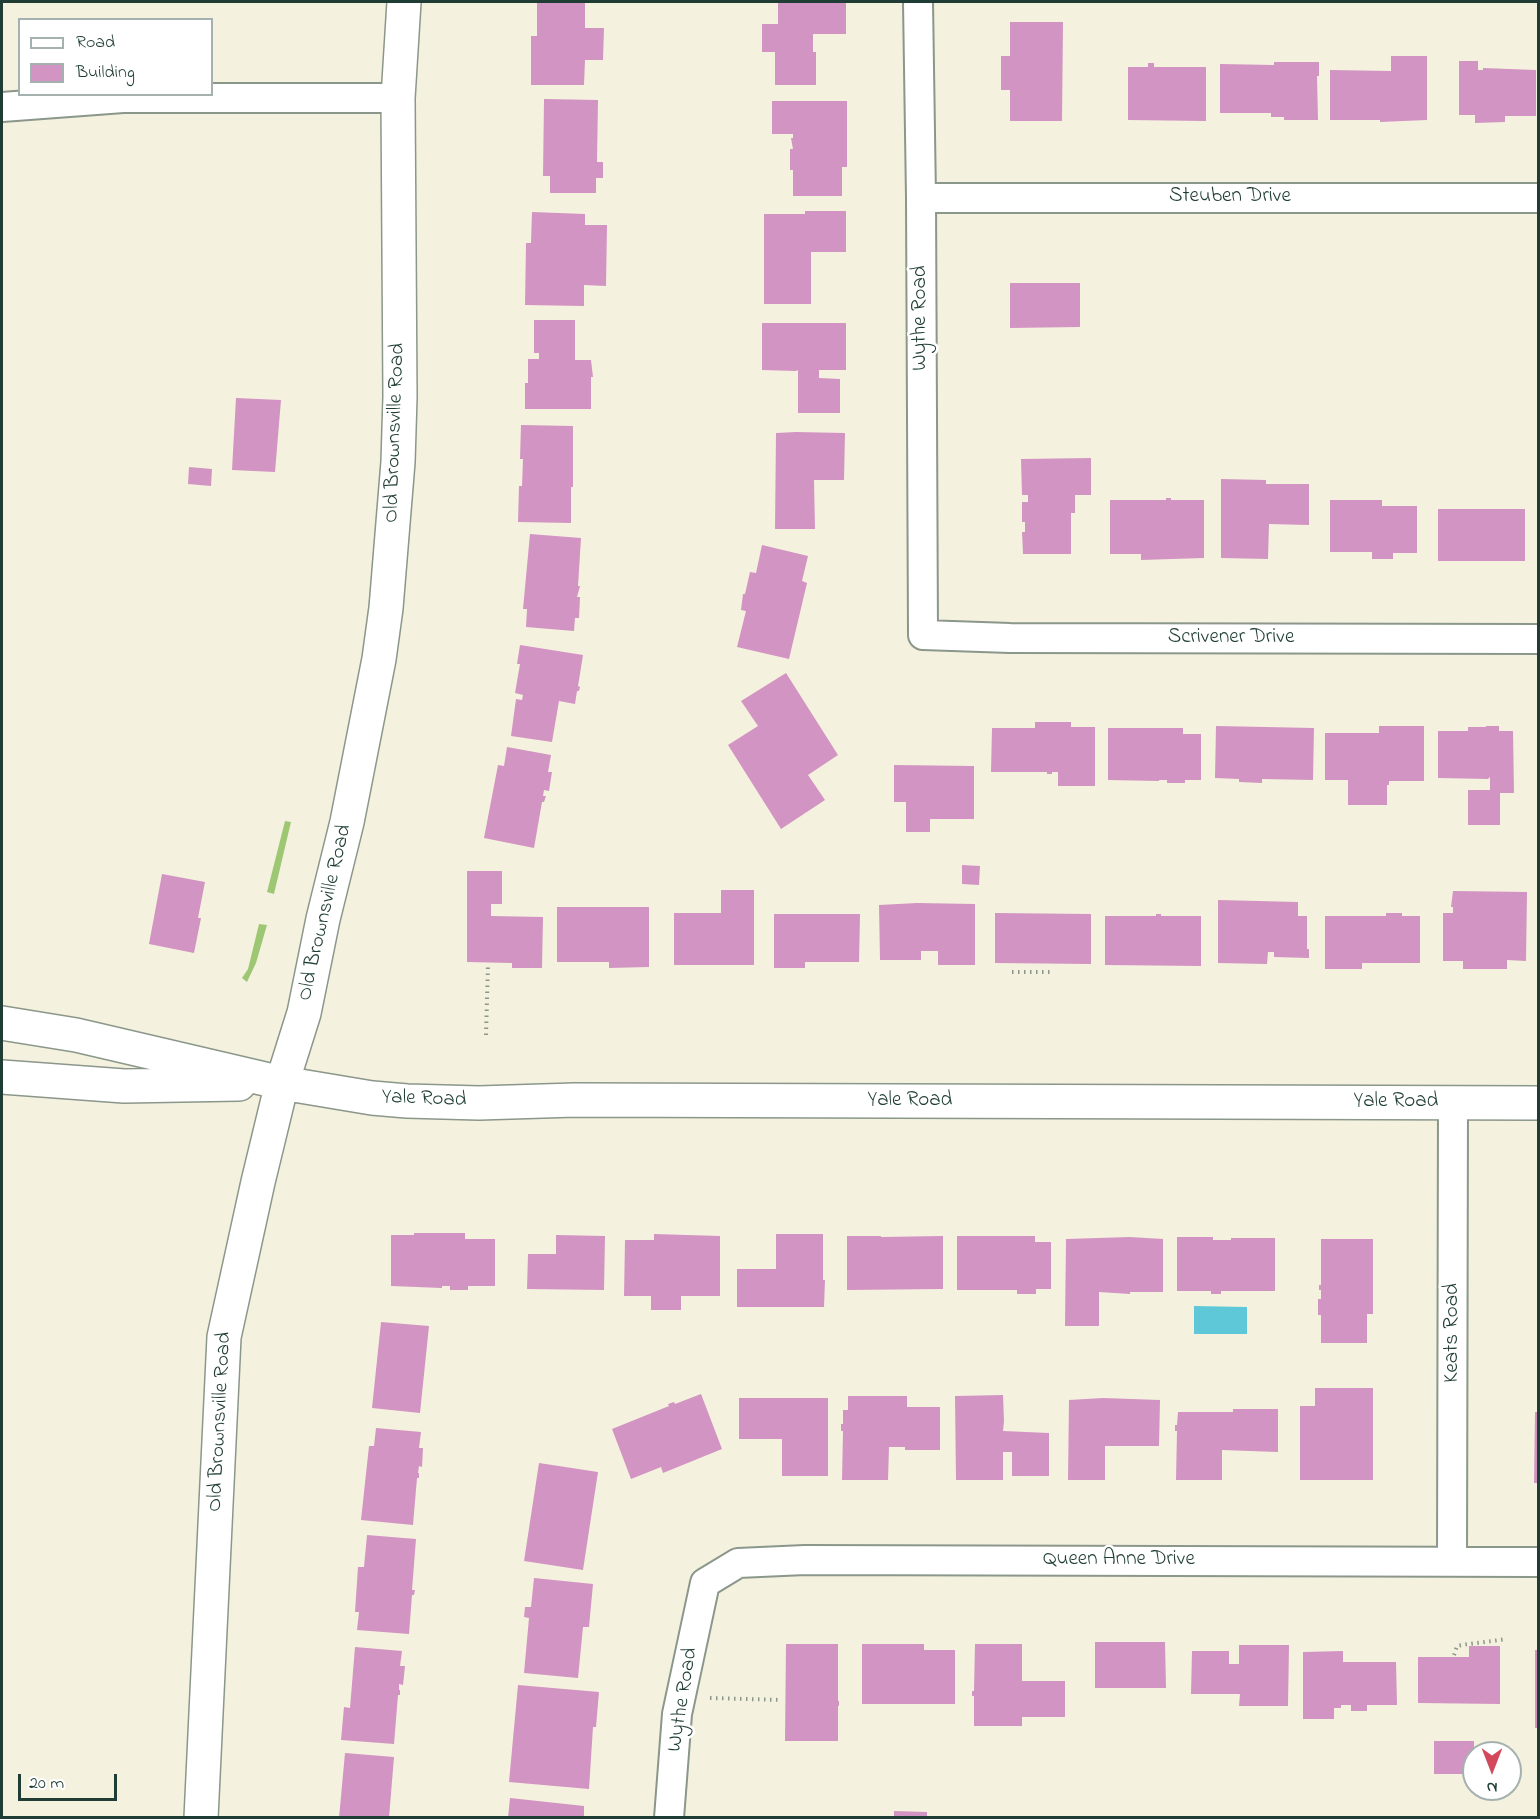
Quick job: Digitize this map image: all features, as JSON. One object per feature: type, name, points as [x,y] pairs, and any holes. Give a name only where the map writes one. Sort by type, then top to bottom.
[{"type":"main road","name":"Old Brownsville Road","points":[[201,1818],[224,1337],[282,1083],[303,1013],[347,822],[379,659],[386,608],[398,462],[400,397],[398,98],[404,2]]},
{"type":"main road","name":"Yale Road","points":[[2,1023],[76,1035],[282,1083],[372,1098],[479,1103],[575,1100],[1539,1103]]},
{"type":"main road","name":"Yale Road","points":[[2,1077],[124,1086],[282,1083]]},
{"type":"street","name":"Wythe Road","points":[[918,2],[923,634]]},
{"type":"street","points":[[2,107],[123,98],[398,98]]},
{"type":"street","name":"Steuben Drive","points":[[921,198],[1539,198]]},
{"type":"street","name":"Scrivener Drive","points":[[923,634],[1010,638],[1539,639]]},
{"type":"street","name":"Keats Road","points":[[1452,1562],[1453,1103]]},
{"type":"street","name":"Queen Anne Drive","points":[[705,1583],[738,1563],[806,1560],[1539,1562]]},
{"type":"street","name":"Wythe Road","points":[[669,1818],[677,1714],[705,1583]]},
{"type":"path","points":[[486,1035],[488,964]]},
{"type":"path","points":[[1012,972],[1050,972],[1050,968]]},
{"type":"path","points":[[1454,1655],[1457,1646],[1507,1639]]},
{"type":"path","points":[[702,1698],[782,1700]]},
{"type":"green space","points":[[285,821],[291,822],[274,894],[267,892]]},
{"type":"green space","points":[[259,924],[267,925],[256,963],[247,982],[242,978],[248,969]]},
{"type":"water","points":[[1194,1306],[1247,1307],[1247,1334],[1194,1334]]},
{"type":"building","points":[[537,2],[585,2],[585,28],[604,28],[603,60],[585,60],[584,85],[531,85],[531,36],[537,36]]},
{"type":"building","points":[[778,2],[846,2],[846,34],[813,34],[813,52],[816,52],[816,85],[775,85],[775,52],[762,52],[762,24],[778,24]]},
{"type":"building","points":[[1010,22],[1063,22],[1062,121],[1010,121],[1010,90],[1001,90],[1001,56],[1010,56]]},
{"type":"building","points":[[1391,56],[1427,56],[1427,120],[1380,122],[1380,120],[1330,120],[1330,70],[1391,71]]},
{"type":"building","points":[[1459,61],[1478,61],[1478,70],[1483,70],[1483,68],[1536,70],[1536,116],[1505,116],[1505,122],[1475,123],[1475,115],[1459,115]]},
{"type":"building","points":[[1274,62],[1319,62],[1318,120],[1284,120],[1284,117],[1271,117],[1271,113],[1220,113],[1220,64],[1274,65]]},
{"type":"building","points":[[1148,63],[1154,63],[1154,67],[1206,67],[1206,121],[1128,120],[1128,67],[1148,67]]},
{"type":"building","points":[[544,99],[598,100],[597,162],[603,162],[603,178],[596,178],[596,193],[550,193],[550,176],[543,176]]},
{"type":"building","points":[[772,101],[847,101],[847,167],[842,167],[842,196],[793,196],[790,149],[793,149],[791,138],[793,134],[772,134]]},
{"type":"building","points":[[805,211],[846,211],[846,252],[811,252],[811,304],[764,304],[764,214],[805,214]]},
{"type":"building","points":[[532,212],[585,214],[585,225],[607,225],[606,286],[584,285],[584,306],[525,305],[526,243],[531,243]]},
{"type":"building","points":[[1010,283],[1080,283],[1080,327],[1010,328]]},
{"type":"building","points":[[534,320],[575,320],[575,360],[591,360],[593,377],[591,377],[591,409],[525,409],[528,359],[539,359],[539,353],[534,353]]},
{"type":"building","points":[[762,323],[846,323],[846,370],[819,370],[819,378],[840,379],[840,413],[798,413],[798,370],[762,370]]},
{"type":"building","points":[[236,398],[281,400],[275,472],[232,470]]},
{"type":"building","points":[[521,425],[573,426],[571,523],[518,522],[519,486],[522,486],[523,459],[520,459]]},
{"type":"building","points":[[776,433],[845,433],[844,480],[814,480],[815,529],[775,529]]},
{"type":"building","points":[[1091,458],[1091,495],[1075,495],[1075,513],[1071,513],[1071,554],[1023,554],[1022,532],[1025,532],[1025,522],[1022,522],[1022,502],[1028,502],[1028,495],[1022,495],[1021,459]]},
{"type":"building","points":[[189,467],[212,469],[211,486],[188,484]]},
{"type":"building","points":[[1221,479],[1266,480],[1266,484],[1309,484],[1309,525],[1269,524],[1268,559],[1221,558]]},
{"type":"building","points":[[1166,498],[1204,500],[1204,558],[1141,560],[1141,554],[1110,554],[1110,500],[1166,500]]},
{"type":"building","points":[[1330,500],[1382,500],[1382,506],[1417,506],[1417,553],[1393,553],[1393,559],[1372,559],[1372,552],[1330,552]]},
{"type":"building","points":[[1438,509],[1525,509],[1525,561],[1438,561]]},
{"type":"building","points":[[530,534],[581,538],[578,586],[580,586],[577,597],[580,597],[579,618],[575,618],[574,631],[526,627],[527,609],[523,609]]},
{"type":"building","points":[[762,545],[808,556],[802,581],[807,583],[789,659],[737,647],[746,611],[741,610],[743,594],[745,594],[750,572],[756,573]]},
{"type":"building","points":[[520,645],[583,655],[578,686],[580,687],[575,704],[559,701],[552,742],[511,736],[516,699],[522,700],[523,695],[515,693],[520,664],[517,664]]},
{"type":"building","points":[[786,673],[838,755],[808,775],[825,800],[781,829],[728,745],[758,726],[741,701]]},
{"type":"building","points":[[1035,722],[1071,722],[1071,727],[1095,727],[1095,786],[1058,786],[1058,772],[1047,774],[1047,772],[991,772],[992,728],[1035,728]]},
{"type":"building","points":[[1216,726],[1314,728],[1313,780],[1262,779],[1262,783],[1215,778]]},
{"type":"building","points":[[1379,726],[1424,726],[1424,781],[1389,781],[1387,805],[1348,805],[1348,780],[1325,780],[1325,733],[1379,733]]},
{"type":"building","points":[[1499,726],[1499,731],[1513,731],[1514,793],[1500,793],[1500,825],[1468,825],[1468,790],[1490,790],[1490,777],[1488,779],[1438,778],[1438,731],[1468,731],[1468,727]]},
{"type":"building","points":[[1108,728],[1183,728],[1183,734],[1201,734],[1201,780],[1167,783],[1167,780],[1108,780]]},
{"type":"building","points":[[507,747],[551,755],[548,772],[552,772],[549,791],[544,790],[543,796],[546,796],[542,802],[534,848],[484,838],[498,765],[504,766]]},
{"type":"building","points":[[894,765],[974,766],[974,819],[930,819],[930,832],[906,832],[906,802],[894,802]]},
{"type":"building","points":[[962,865],[980,866],[979,885],[962,884]]},
{"type":"building","points":[[467,871],[502,871],[502,904],[491,904],[491,916],[543,917],[542,968],[512,968],[512,963],[467,962]]},
{"type":"building","points":[[162,874],[205,882],[194,953],[149,944]]},
{"type":"building","points":[[721,890],[754,890],[754,965],[674,965],[674,913],[721,913]]},
{"type":"building","points":[[1453,891],[1527,892],[1526,961],[1507,960],[1507,969],[1463,969],[1463,961],[1443,961],[1443,913],[1453,913],[1453,907],[1451,907]]},
{"type":"building","points":[[1218,900],[1298,902],[1298,916],[1307,916],[1309,958],[1274,957],[1274,952],[1268,952],[1267,964],[1218,963]]},
{"type":"building","points":[[975,904],[975,965],[938,965],[938,951],[921,951],[921,960],[880,960],[879,905]]},
{"type":"building","points":[[557,907],[649,907],[649,967],[609,968],[609,962],[557,962]]},
{"type":"building","points":[[995,913],[1091,914],[1091,964],[995,963]]},
{"type":"building","points":[[1386,913],[1420,916],[1420,963],[1362,963],[1362,969],[1325,969],[1325,916],[1386,916]]},
{"type":"building","points":[[774,914],[860,914],[859,962],[805,962],[805,968],[774,968]]},
{"type":"building","points":[[1156,914],[1201,916],[1201,966],[1105,965],[1105,916],[1156,916]]},
{"type":"building","points":[[414,1233],[465,1233],[465,1239],[495,1239],[495,1286],[468,1286],[468,1290],[450,1290],[450,1286],[442,1286],[442,1288],[391,1286],[391,1235],[414,1235]]},
{"type":"building","points":[[654,1234],[720,1236],[720,1296],[681,1296],[681,1310],[651,1310],[651,1296],[624,1296],[625,1240],[654,1240]]},
{"type":"building","points":[[776,1234],[823,1234],[824,1307],[737,1307],[737,1269],[776,1269]]},
{"type":"building","points":[[556,1235],[605,1236],[604,1290],[527,1289],[528,1254],[556,1254]]},
{"type":"building","points":[[847,1236],[943,1236],[943,1289],[847,1290]]},
{"type":"building","points":[[957,1236],[1035,1236],[1035,1242],[1051,1242],[1051,1289],[1036,1289],[1036,1294],[1017,1294],[1017,1290],[957,1290]]},
{"type":"building","points":[[1130,1237],[1163,1239],[1163,1292],[1130,1292],[1130,1294],[1099,1292],[1099,1326],[1065,1326],[1066,1239]]},
{"type":"building","points":[[1177,1237],[1213,1237],[1213,1240],[1275,1238],[1275,1291],[1221,1291],[1221,1294],[1211,1294],[1211,1291],[1177,1291]]},
{"type":"building","points":[[1321,1239],[1373,1239],[1373,1314],[1367,1314],[1367,1343],[1321,1343],[1321,1315],[1318,1315],[1318,1299],[1321,1299],[1319,1285],[1321,1285]]},
{"type":"building","points":[[381,1322],[429,1326],[420,1413],[372,1408]]},
{"type":"building","points":[[1315,1388],[1373,1388],[1373,1480],[1300,1480],[1300,1406],[1315,1406]]},
{"type":"building","points":[[701,1394],[722,1449],[663,1473],[661,1467],[631,1479],[612,1429],[669,1406],[668,1404],[674,1402],[675,1404]]},
{"type":"building","points":[[1003,1395],[1003,1431],[1049,1433],[1049,1476],[1012,1476],[1012,1452],[1003,1452],[1003,1480],[956,1480],[955,1396]]},
{"type":"building","points":[[848,1396],[907,1396],[907,1407],[940,1407],[940,1450],[905,1450],[905,1447],[889,1447],[888,1480],[842,1480],[843,1431],[841,1431],[841,1424],[843,1424],[843,1410],[848,1410]]},
{"type":"building","points":[[739,1398],[828,1398],[828,1476],[782,1476],[782,1439],[739,1439]]},
{"type":"building","points":[[1103,1398],[1160,1400],[1159,1446],[1105,1446],[1105,1480],[1068,1480],[1069,1400]]},
{"type":"building","points":[[1233,1409],[1278,1409],[1278,1452],[1222,1450],[1222,1480],[1176,1480],[1177,1431],[1175,1431],[1175,1425],[1177,1425],[1178,1412],[1233,1412]]},
{"type":"building","points":[[1535,1412],[1538,1412],[1538,1483],[1534,1483]]},
{"type":"building","points":[[376,1428],[421,1432],[419,1448],[423,1448],[422,1467],[419,1466],[419,1478],[417,1478],[413,1525],[361,1520],[369,1446],[374,1446]]},
{"type":"building","points":[[539,1463],[598,1472],[583,1570],[524,1561]]},
{"type":"building","points":[[367,1535],[416,1539],[412,1590],[415,1590],[412,1595],[409,1634],[357,1630],[359,1612],[355,1612],[358,1567],[364,1567]]},
{"type":"building","points":[[534,1578],[593,1584],[589,1627],[583,1627],[578,1678],[524,1673],[529,1618],[524,1617],[525,1607],[531,1607]]},
{"type":"building","points":[[1095,1642],[1165,1642],[1166,1688],[1095,1688]]},
{"type":"building","points":[[786,1644],[838,1644],[838,1741],[785,1741]]},
{"type":"building","points":[[862,1644],[924,1644],[924,1650],[955,1650],[955,1704],[862,1704]]},
{"type":"building","points":[[975,1644],[1022,1644],[1022,1681],[1065,1681],[1065,1717],[1022,1717],[1022,1726],[974,1726],[972,1691],[974,1691]]},
{"type":"building","points":[[1239,1645],[1289,1645],[1288,1706],[1239,1706],[1240,1694],[1191,1694],[1192,1651],[1229,1651],[1229,1664],[1239,1664]]},
{"type":"building","points":[[1469,1646],[1500,1646],[1500,1704],[1418,1703],[1418,1657],[1469,1657]]},
{"type":"building","points":[[355,1647],[402,1651],[400,1666],[405,1666],[403,1685],[399,1684],[400,1695],[398,1695],[394,1744],[341,1740],[344,1707],[350,1708]]},
{"type":"building","points":[[1535,1650],[1538,1650],[1538,1728],[1535,1728]]},
{"type":"building","points":[[1343,1651],[1343,1662],[1396,1662],[1397,1705],[1367,1705],[1367,1711],[1351,1711],[1351,1705],[1341,1705],[1341,1708],[1334,1708],[1334,1719],[1303,1719],[1303,1652]]},
{"type":"building","points":[[518,1685],[599,1692],[596,1727],[593,1727],[589,1789],[509,1782]]},
{"type":"building","points":[[1434,1741],[1462,1741],[1462,1774],[1434,1774]]},
{"type":"building","points":[[345,1753],[394,1757],[389,1818],[339,1818]]},
{"type":"building","points":[[510,1798],[584,1806],[584,1818],[508,1818]]},
{"type":"building","points":[[894,1811],[927,1812],[927,1818],[894,1818]]}]
